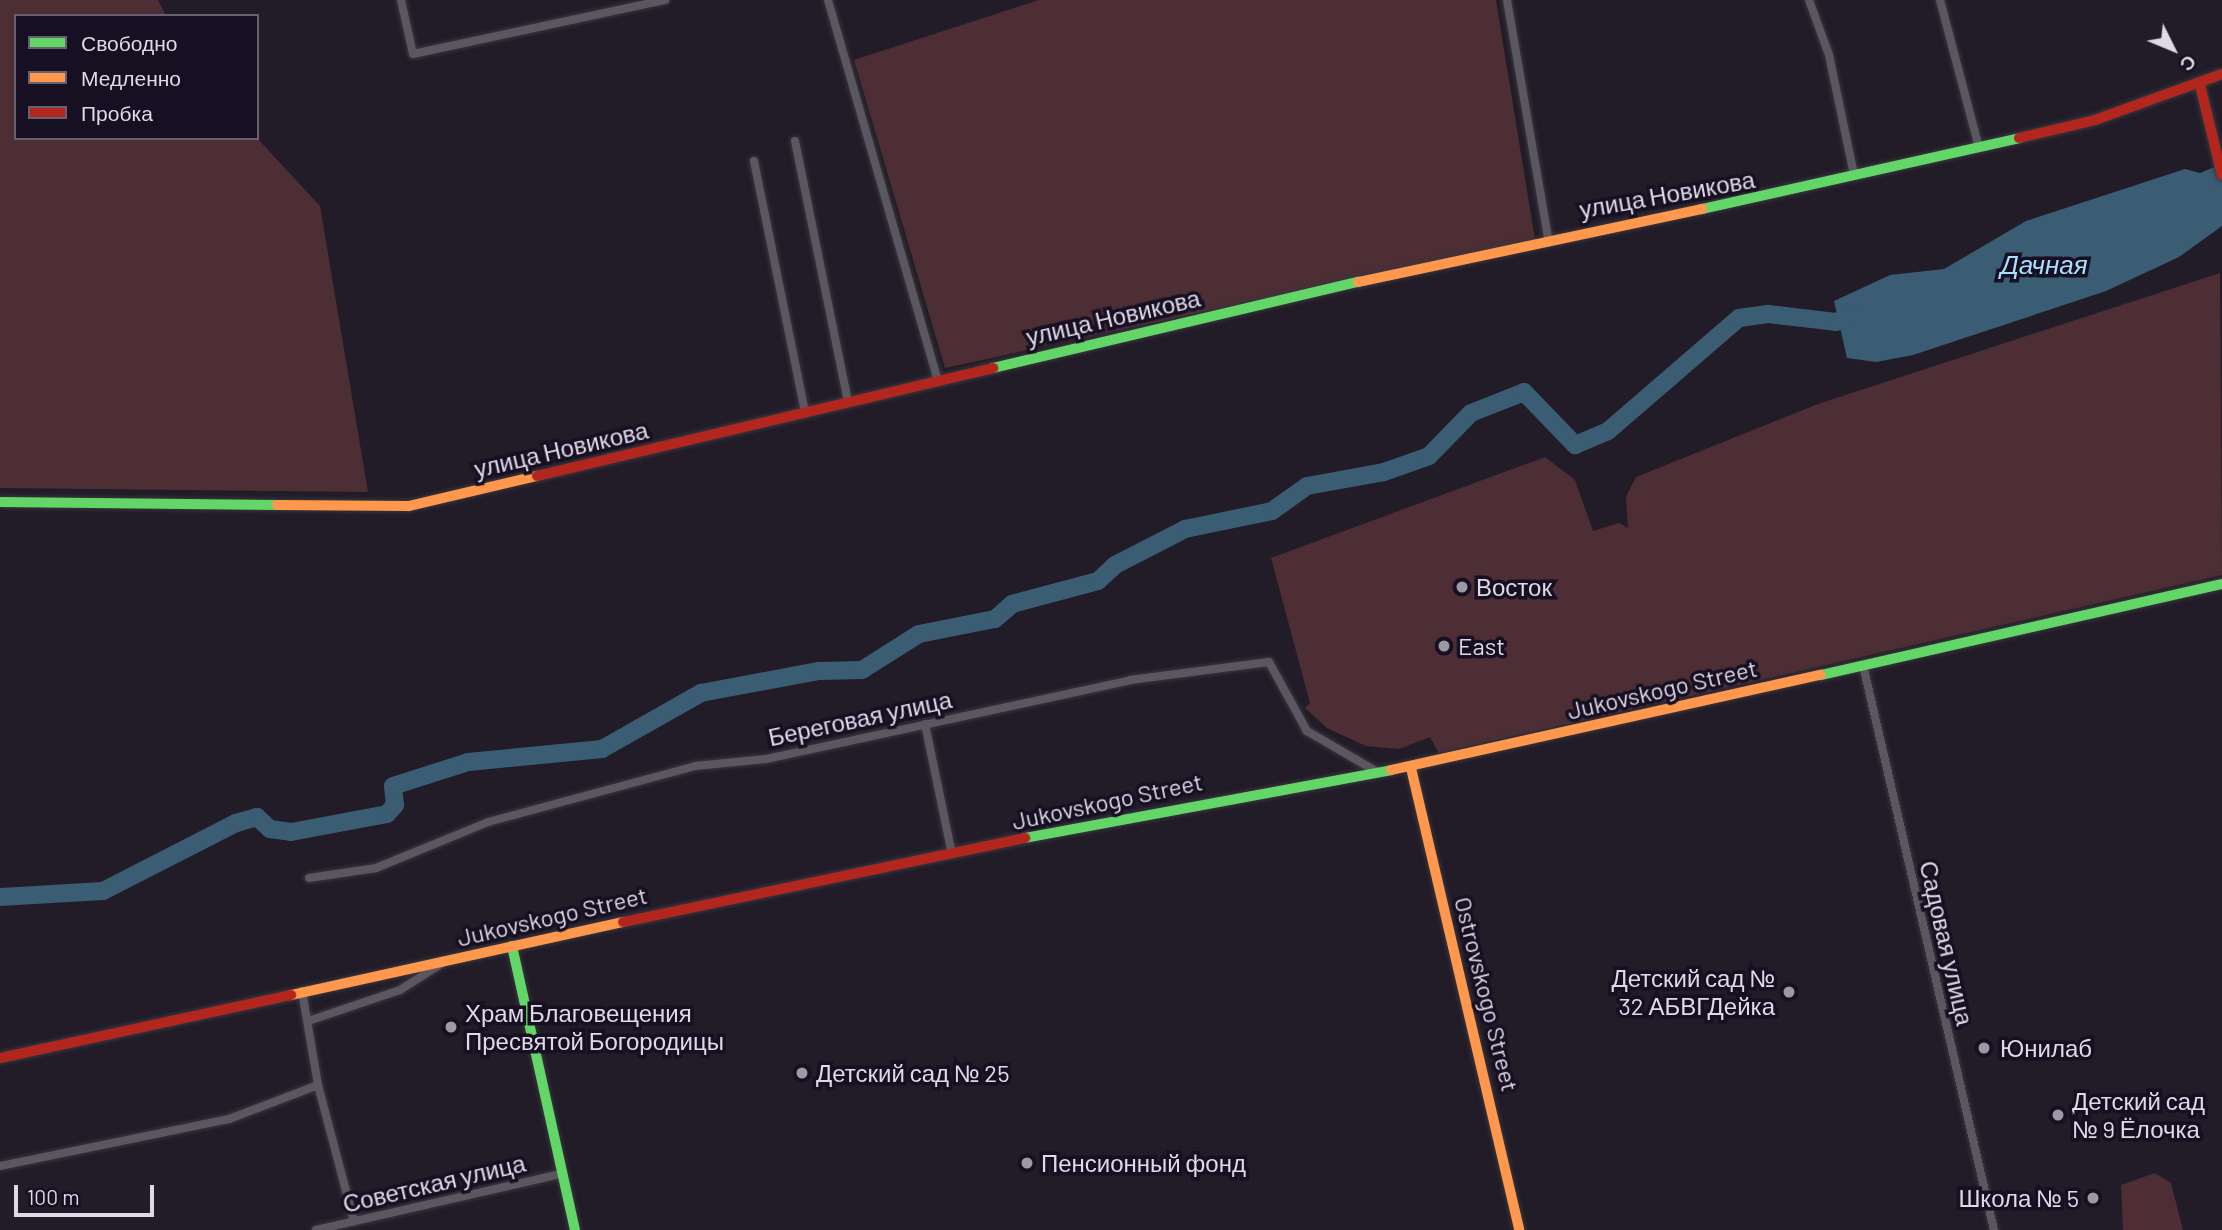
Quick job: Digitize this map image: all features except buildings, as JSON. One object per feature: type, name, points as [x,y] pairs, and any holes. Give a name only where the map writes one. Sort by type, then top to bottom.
[{"type":"main road","name":"улица Новикова","points":[[0,502],[409,506],[1548,237],[1774,196],[1854,175],[1979,148],[2095,120],[2200,85],[2222,74]]},
{"type":"main road","points":[[2200,85],[2222,175]]},
{"type":"main road","name":"Jukovskogo Street","points":[[0,1058],[512,946],[952,854],[1338,776],[1411,768],[2222,584]]},
{"type":"main road","name":"Ostrovskogo Street","points":[[1411,768],[1519,1230]]},
{"type":"main road","points":[[512,946],[575,1230]]},
{"type":"street","points":[[401,0],[413,54],[665,0]]},
{"type":"street","points":[[828,0],[937,380]]},
{"type":"street","points":[[1507,0],[1548,237]]},
{"type":"street","points":[[1809,0],[1829,55],[1854,175]]},
{"type":"street","points":[[1940,0],[1979,148]]},
{"type":"street","points":[[795,141],[848,401]]},
{"type":"street","points":[[754,161],[805,412]]},
{"type":"street","name":"Береговая улица","points":[[309,878],[376,868],[488,821],[575,795],[695,766],[766,759],[1130,680],[1269,662],[1307,731],[1380,773]]},
{"type":"street","name":"Садовая улица","points":[[1863,665],[1994,1230]]},
{"type":"street","points":[[925,724],[952,854]]},
{"type":"street","points":[[311,1020],[400,989],[445,961]]},
{"type":"street","points":[[302,991],[311,1020],[318,1085],[354,1221]]},
{"type":"street","points":[[0,1166],[229,1119],[318,1085]]},
{"type":"street","name":"Советская улица","points":[[316,1230],[561,1174]]},
{"type":"street","points":[[376,1218],[380,1230]]},
{"type":"shaded area","points":[[0,0],[158,0],[165,14],[14,14],[14,140],[259,140],[320,206],[368,492],[0,488]]},
{"type":"shaded area","points":[[1039,0],[1496,0],[1535,240],[945,368],[854,60]]},
{"type":"shaded area","points":[[2220,273],[2222,575],[1439,753],[1430,737],[1399,749],[1366,746],[1327,728],[1305,708],[1310,703],[1271,558],[1545,457],[1575,480],[1593,531],[1619,523],[1628,528],[1626,497],[1636,477],[1818,404]]},
{"type":"shaded area","points":[[2155,1173],[2171,1183],[2183,1230],[2123,1230],[2121,1185]]},
{"type":"water","name":"Дачная","points":[[2222,164],[2222,226],[2179,257],[2106,291],[1913,355],[1876,362],[1847,358],[1834,301],[1890,275],[1944,269],[2026,221],[2185,169],[2200,173]]},
{"type":"waterway","points":[[0,897],[103,891],[236,823],[257,817],[270,829],[291,832],[387,814],[395,805],[393,786],[468,762],[602,749],[701,693],[819,671],[862,670],[919,634],[995,619],[1012,604],[1098,581],[1115,565],[1185,529],[1272,511],[1307,486],[1384,472],[1429,456],[1471,413],[1524,392],[1575,445],[1608,431],[1739,318],[1768,314],[1836,322],[1856,313]]},
{"type":"traffic: fast","points":[[1702,209],[2019,138]]},
{"type":"traffic: fast","points":[[993,368],[1358,282]]},
{"type":"traffic: fast","points":[[0,502],[277,505]]},
{"type":"traffic: fast","points":[[1821,675],[2222,584]]},
{"type":"traffic: fast","points":[[1025,838],[1391,770]]},
{"type":"traffic: fast","points":[[512,946],[575,1230]]},
{"type":"traffic: slow","points":[[1358,282],[1702,209]]},
{"type":"traffic: slow","points":[[277,505],[409,506],[537,476]]},
{"type":"traffic: slow","points":[[1391,770],[1821,675]]},
{"type":"traffic: slow","points":[[1411,768],[1519,1230]]},
{"type":"traffic: slow","points":[[291,995],[623,922]]},
{"type":"traffic: jam","points":[[2019,138],[2095,120],[2222,74]]},
{"type":"traffic: jam","points":[[2200,85],[2222,175]]},
{"type":"traffic: jam","points":[[537,476],[993,368]]},
{"type":"traffic: jam","points":[[623,922],[1025,838]]},
{"type":"traffic: jam","points":[[0,1058],[291,995]]},
{"type":"place","name":"Восток","points":[[1462,587]]},
{"type":"place","name":"East","points":[[1444,646]]},
{"type":"place","name":"Детский сад № 32 АБВГДейка","points":[[1789,992]]},
{"type":"place","name":"Храм Благовещения Пресвятой Богородицы","points":[[451,1027]]},
{"type":"place","name":"Юнилаб","points":[[1984,1048]]},
{"type":"place","name":"Детский сад № 25","points":[[802,1073]]},
{"type":"place","name":"Детский сад № 9 Ёлочка","points":[[2058,1115]]},
{"type":"place","name":"Пенсионный фонд","points":[[1027,1163]]},
{"type":"place","name":"Школа № 5","points":[[2093,1198]]}]
